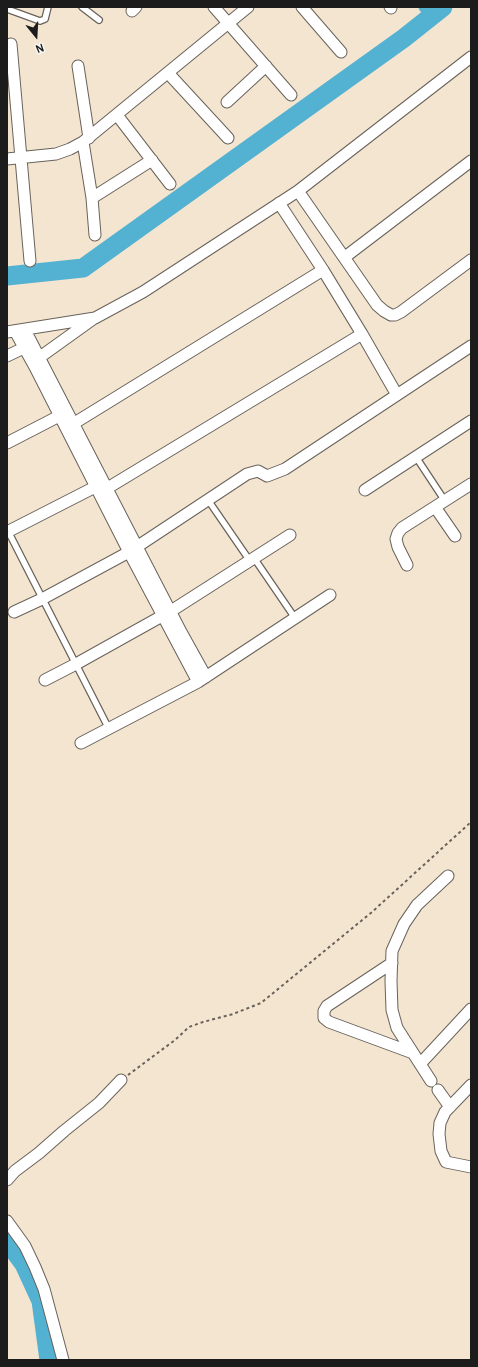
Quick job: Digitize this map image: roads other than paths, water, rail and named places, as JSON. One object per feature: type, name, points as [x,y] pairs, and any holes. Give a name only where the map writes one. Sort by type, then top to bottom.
[{"type":"street","points":[[214,7],[291,95]]},
{"type":"street","points":[[7,159],[56,154],[70,149],[86,140],[248,7]]},
{"type":"street","points":[[302,7],[341,52]]},
{"type":"street","points":[[12,44],[11,89],[22,158],[30,261]]},
{"type":"street","points":[[40,357],[95,318],[143,292],[298,191],[471,57]]},
{"type":"street","points":[[78,66],[95,235]]},
{"type":"street","points":[[227,102],[266,66]]},
{"type":"street","points":[[168,73],[228,138]]},
{"type":"street","points":[[117,115],[170,184]]},
{"type":"street","points":[[92,198],[152,160]]},
{"type":"street","points":[[345,257],[471,161]]},
{"type":"street","points":[[298,191],[377,305],[384,311],[395,316],[471,260]]},
{"type":"street","points":[[279,203],[323,270],[397,394]]},
{"type":"street","points":[[70,426],[323,270]]},
{"type":"street","points":[[64,414],[40,357],[28,346],[16,331],[95,318]]},
{"type":"street","points":[[8,532],[101,488],[362,334]]},
{"type":"street","points":[[7,356],[28,346]]},
{"type":"street","points":[[28,346],[202,680]]},
{"type":"street","points":[[14,612],[42,599],[133,549],[253,471],[258,471],[267,476],[285,469],[471,346]]},
{"type":"street","points":[[7,443],[64,414]]},
{"type":"street","points":[[365,490],[471,421]]},
{"type":"street","points":[[407,565],[398,547],[396,539],[398,533],[402,528],[471,484]]},
{"type":"street","points":[[435,507],[455,536]]},
{"type":"street","points":[[44,680],[76,664],[167,613],[290,535]]},
{"type":"street","points":[[80,743],[202,680],[330,595]]},
{"type":"street","points":[[431,1081],[397,1028],[392,1010],[392,951],[404,924],[417,905],[448,876]]},
{"type":"street","points":[[392,963],[327,1006],[324,1011],[324,1018],[329,1022],[413,1053]]},
{"type":"street","points":[[420,1064],[471,1009]]},
{"type":"street","points":[[7,1180],[15,1171],[39,1154],[64,1131],[99,1104],[121,1080]]},
{"type":"street","points":[[471,1085],[445,1112],[440,1123],[439,1143],[443,1158],[446,1162],[471,1167]]},
{"type":"street","points":[[438,1090],[450,1107]]},
{"type":"street","points":[[7,1221],[25,1246],[35,1266],[44,1289],[63,1360]]},
{"type":"lane","points":[[7,9],[40,22],[45,19],[48,7]]},
{"type":"lane","points":[[82,7],[99,20]]},
{"type":"lane","points":[[416,457],[445,501]]},
{"type":"lane","points":[[208,500],[295,618]]},
{"type":"lane","points":[[8,532],[109,729]]},
{"type":"waterway","points":[[424,7],[432,16]]},
{"type":"waterway","points":[[7,276],[83,268],[404,38],[443,7]]},
{"type":"waterway","points":[[7,1241],[24,1264],[41,1301],[49,1360]]}]
